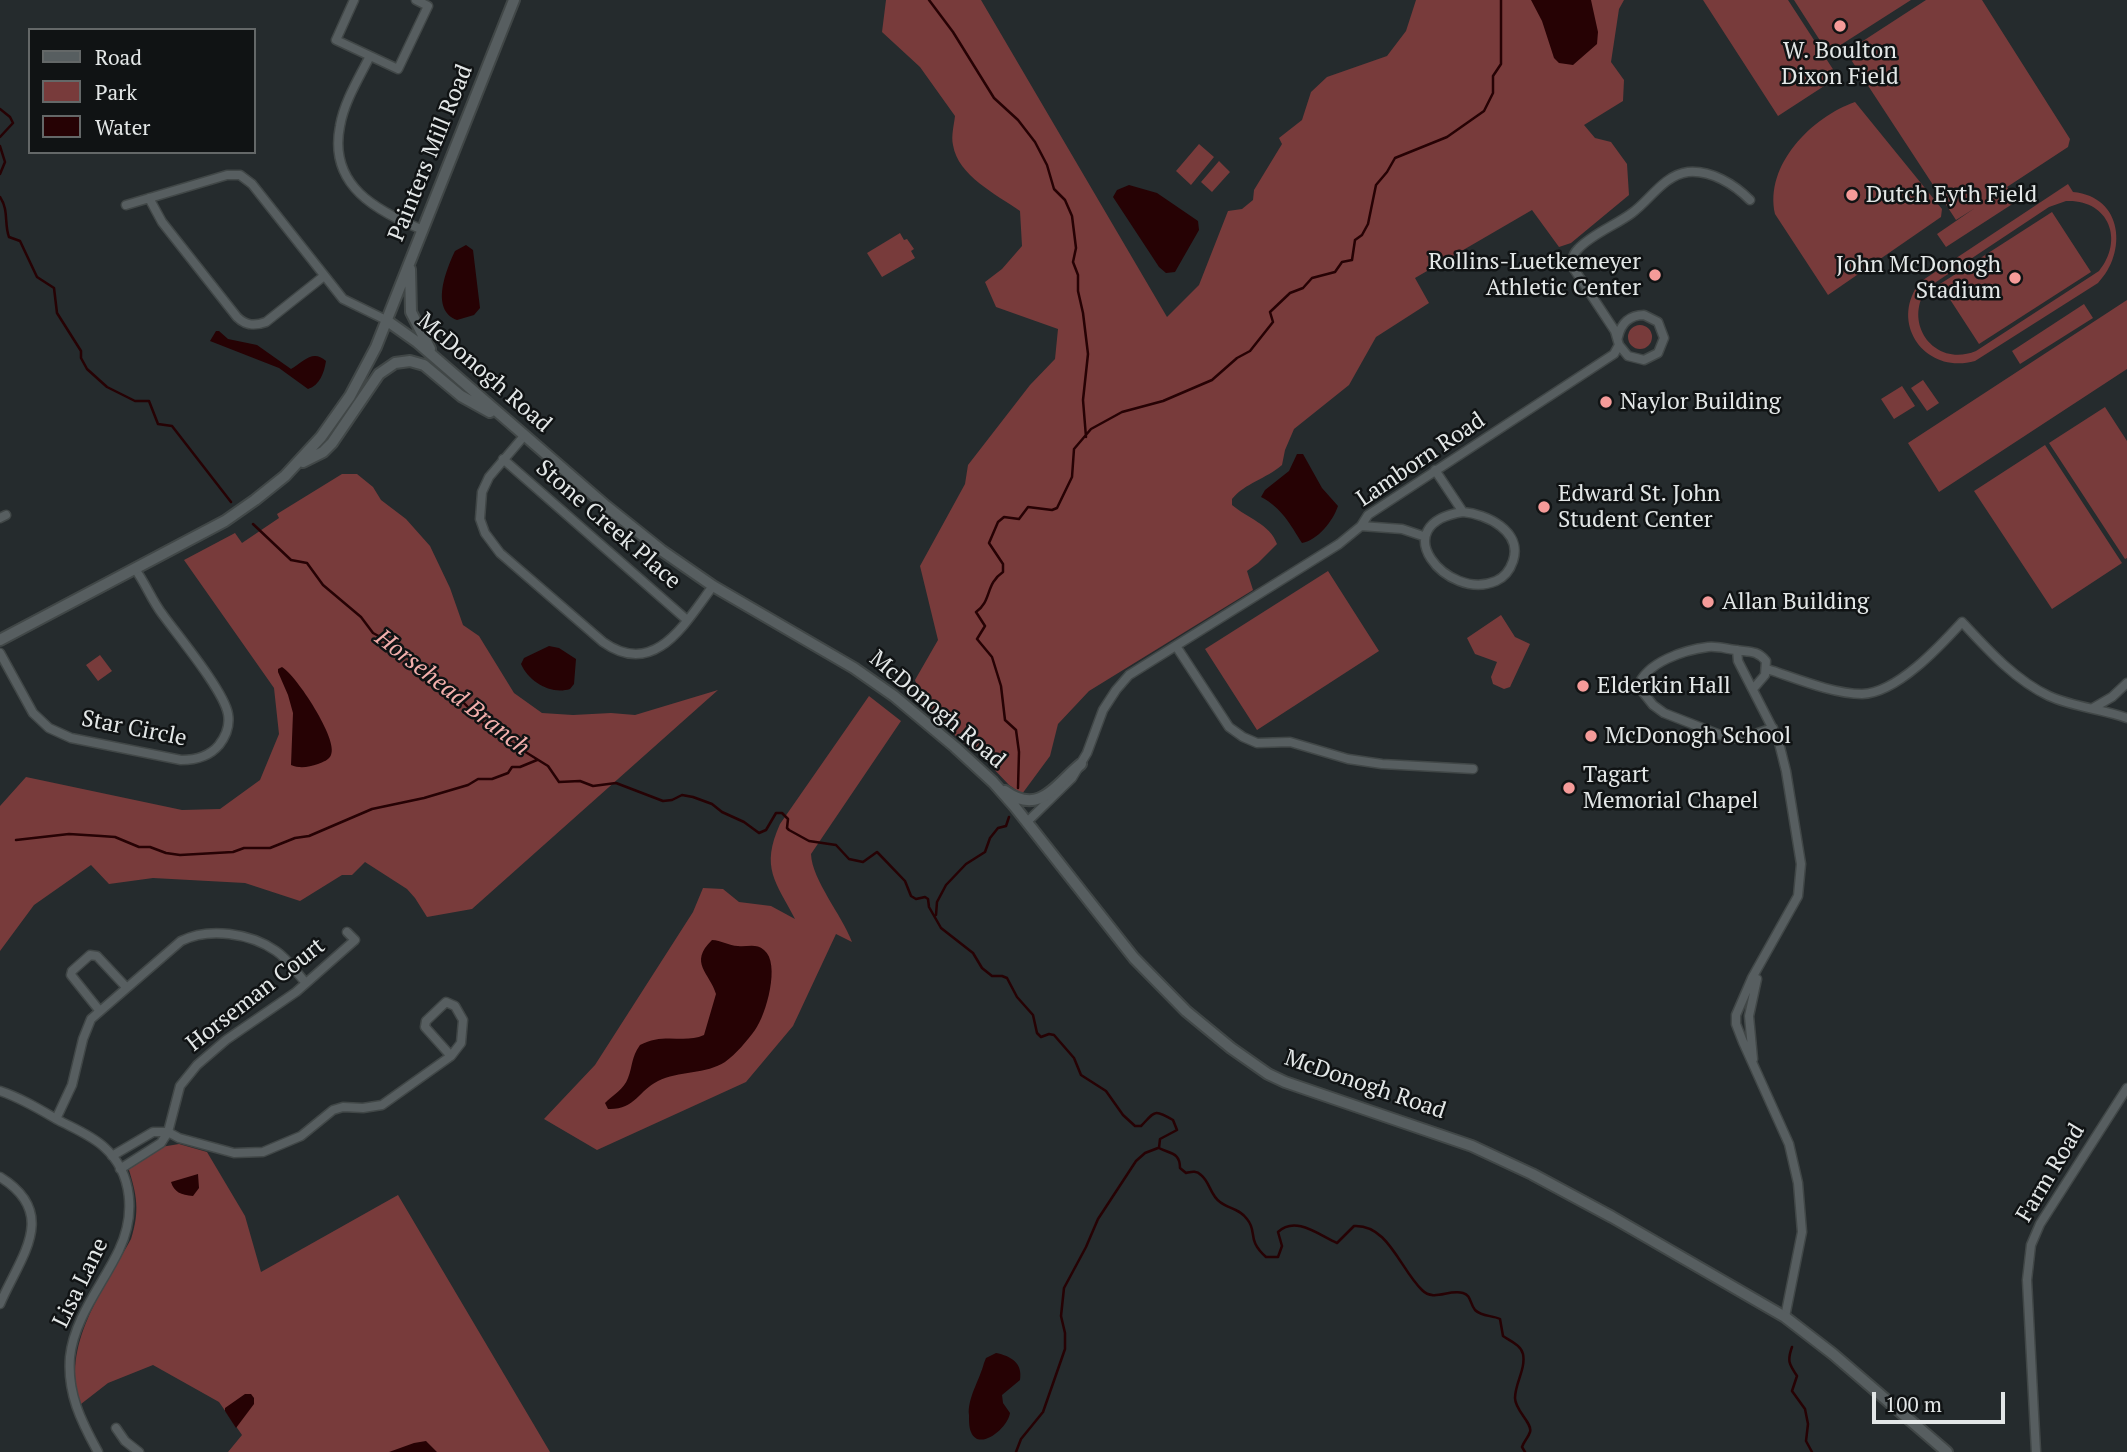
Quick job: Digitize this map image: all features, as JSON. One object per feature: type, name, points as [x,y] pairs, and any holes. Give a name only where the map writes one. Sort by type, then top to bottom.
[{"type":"main road","name":"Painters Mill Road","points":[[386,320],[514,0]]},
{"type":"main road","points":[[410,263],[411,312],[435,358]]},
{"type":"main road","name":"McDonogh Road","points":[[0,640],[225,520],[255,500],[295,466],[321,437],[350,396],[376,347],[386,320],[417,342],[637,532],[713,586],[874,681],[924,720],[993,782],[1151,977],[1185,1011],[1252,1064],[1306,1091],[1453,1138],[1491,1154],[1612,1217],[1785,1317],[1833,1354],[1947,1452]]},
{"type":"main road","points":[[295,466],[323,452],[332,443],[379,374],[395,363],[410,361],[424,365],[461,396],[508,421]]},
{"type":"main road","points":[[993,782],[1018,799],[1035,801],[1050,793],[1081,764]]},
{"type":"street","points":[[354,0],[336,40],[398,69],[428,6],[416,0]]},
{"type":"street","points":[[370,56],[342,117],[340,159],[354,188],[364,199],[392,217],[423,230]]},
{"type":"street","points":[[1618,342],[1625,322],[1639,315],[1649,316],[1658,323],[1664,338],[1658,353],[1644,360],[1633,358],[1618,342],[1615,331],[1574,269],[1573,257],[1579,248],[1631,214],[1670,178],[1686,172],[1717,177],[1750,200]]},
{"type":"street","points":[[126,205],[227,175],[240,176],[252,184],[343,299],[386,320]]},
{"type":"street","points":[[149,198],[162,222],[237,317],[246,323],[258,325],[266,322],[324,276]]},
{"type":"street","name":"Lamborn Road","points":[[1027,822],[1063,789],[1081,764],[1103,710],[1129,675],[1339,544],[1361,526],[1367,515],[1610,356],[1618,342]]},
{"type":"street","points":[[524,436],[489,477],[482,492],[480,519],[485,533],[500,553],[603,642],[626,654],[637,656],[649,653],[669,640],[713,586]]},
{"type":"street","name":"Stone Creek Place","points":[[503,459],[687,620]]},
{"type":"street","points":[[1436,470],[1462,512]]},
{"type":"street","points":[[1462,512],[1477,513],[1488,517],[1507,533],[1514,546],[1515,555],[1511,568],[1493,582],[1479,584],[1454,579],[1432,561],[1423,536],[1426,529],[1436,521],[1462,512]]},
{"type":"street","points":[[1361,526],[1402,529],[1423,536]]},
{"type":"street","name":"Star Circle","points":[[0,653],[33,713],[60,734],[181,760],[209,755],[225,736],[229,717],[226,708],[217,691],[157,607],[135,569]]},
{"type":"street","points":[[1767,670],[1847,692],[1863,694],[1877,691],[1893,686],[1962,622],[1985,647],[2033,687],[2050,696],[2127,718]]},
{"type":"street","points":[[1176,646],[1229,727],[1257,743],[1290,742],[1348,759],[1382,764],[1473,769]]},
{"type":"street","points":[[1753,689],[1767,670],[1766,661],[1755,651],[1725,647],[1694,650],[1651,667],[1643,674],[1638,686],[1653,705],[1664,713],[1723,736],[1740,739],[1773,728]]},
{"type":"street","points":[[1737,650],[1738,661],[1773,728],[1786,771],[1801,875],[1798,896],[1736,1015],[1736,1024],[1789,1144],[1798,1183],[1802,1232],[1785,1317]]},
{"type":"street","points":[[2093,708],[2112,697],[2127,683]]},
{"type":"street","points":[[56,1119],[72,1085],[87,1028],[99,1010],[181,941],[213,932],[256,941],[284,958],[306,983]]},
{"type":"street","name":"Horseman Court","points":[[168,1132],[180,1086],[190,1072],[226,1040],[283,1002],[355,940],[347,932]]},
{"type":"street","points":[[99,1010],[71,975],[90,955],[97,956],[126,987]]},
{"type":"street","points":[[1755,1067],[1749,1028],[1750,1008],[1762,962]]},
{"type":"street","points":[[111,1156],[153,1132],[168,1132],[179,1138],[234,1153],[263,1152],[301,1136],[333,1110],[382,1105],[451,1056],[461,1043],[464,1029],[460,1013],[452,1003],[446,1002],[426,1021],[425,1027],[451,1056]]},
{"type":"street","name":"Farm Road","points":[[2036,1452],[2026,1280],[2031,1245],[2052,1203],[2127,1088]]},
{"type":"street","name":"Lisa Lane","points":[[0,1091],[33,1105],[94,1140],[111,1156],[128,1188],[129,1222],[118,1252],[79,1324],[71,1354],[70,1383],[76,1410],[98,1452]]},
{"type":"street","points":[[120,1169],[160,1143],[168,1132]]},
{"type":"street","points":[[0,1177],[20,1192],[30,1208],[33,1223],[30,1242],[0,1304]]},
{"type":"street","points":[[116,1428],[125,1441],[138,1452]]},
{"type":"green space","points":[[886,0],[981,0],[1167,317],[1199,285],[1228,211],[1242,209],[1253,200],[1254,190],[1282,144],[1279,138],[1302,120],[1311,92],[1327,77],[1387,56],[1406,31],[1416,0],[1624,0],[1619,9],[1611,62],[1624,80],[1623,101],[1584,125],[1595,138],[1611,142],[1627,164],[1629,195],[1571,243],[1559,247],[1532,210],[1415,278],[1429,303],[1376,337],[1349,385],[1294,429],[1282,465],[1232,499],[1232,505],[1264,526],[1277,544],[1247,571],[1253,590],[1089,691],[1058,724],[1050,756],[1022,794],[1009,785],[973,747],[970,749],[923,706],[915,680],[938,640],[920,566],[965,484],[968,465],[1030,385],[1055,359],[1058,329],[996,307],[985,282],[1002,269],[1022,246],[1020,211],[979,183],[962,166],[952,142],[955,116],[920,67],[882,32]]},
{"type":"green space","points":[[1703,0],[1788,0],[1838,77],[1778,116]]},
{"type":"green space","name":"W. Boulton Dixon Field","points":[[1794,0],[1911,0],[1828,53]]},
{"type":"green space","points":[[1926,0],[1982,0],[2070,139],[2068,147],[2007,187],[2017,201],[1946,247],[1937,234],[1975,208],[1956,220],[1846,52]]},
{"type":"green space","name":"Dutch Eyth Field","points":[[1855,102],[1942,209],[1941,217],[1828,295],[1775,214],[1774,196],[1784,161],[1795,145],[1823,119]]},
{"type":"green space","points":[[1199,144],[1214,157],[1191,185],[1176,171]]},
{"type":"green space","points":[[1219,161],[1230,172],[1212,192],[1201,182]]},
{"type":"green space","points":[[2068,184],[2073,192],[2090,196],[2102,204],[2111,215],[2116,228],[2114,257],[2098,283],[1975,361],[1957,363],[1941,360],[1928,353],[1917,342],[1910,329],[1908,314],[1911,298],[1920,282]],"holes":[[[2066,201],[2081,202],[2102,214],[2111,234],[2107,259],[2099,271],[1976,351],[1961,355],[1948,353],[1936,348],[1927,339],[1918,315],[1920,302],[1927,288],[2049,207]]]},
{"type":"green space","name":"John McDonogh Stadium","points":[[2052,212],[2091,272],[1979,344],[1940,284]]},
{"type":"green space","points":[[900,233],[914,249],[911,251],[915,258],[882,277],[867,253]]},
{"type":"green space","points":[[2127,300],[2127,369],[1939,492],[1908,443]]},
{"type":"green space","points":[[2084,304],[2093,318],[2020,364],[2012,351]]},
{"type":"green space","points":[[1640,325],[1651,332],[1652,337],[1645,348],[1640,349],[1629,342],[1628,337],[1635,326]]},
{"type":"green space","points":[[1923,380],[1939,403],[1927,411],[1911,388]]},
{"type":"green space","points":[[1902,386],[1915,406],[1894,419],[1881,399]]},
{"type":"green space","points":[[2105,407],[2127,441],[2125,559],[2049,443]]},
{"type":"green space","points":[[2045,445],[2122,563],[2052,609],[1974,491]]},
{"type":"green space","points":[[342,474],[357,474],[373,487],[381,500],[406,519],[430,546],[450,588],[463,625],[479,636],[514,693],[542,713],[635,715],[718,690],[472,909],[427,917],[407,889],[365,862],[352,875],[342,875],[300,901],[245,883],[153,878],[109,884],[91,865],[34,905],[0,951],[0,806],[26,777],[182,810],[220,809],[260,780],[279,734],[274,688],[184,560],[235,533],[242,543],[279,518],[277,514]]},
{"type":"green space","points":[[1328,571],[1379,651],[1257,730],[1205,649]]},
{"type":"green space","points":[[1501,615],[1515,637],[1530,644],[1510,687],[1504,689],[1493,684],[1491,677],[1497,662],[1475,654],[1467,638]]},
{"type":"green space","points":[[100,655],[112,671],[98,681],[86,665]]},
{"type":"green space","points":[[869,696],[901,721],[811,854],[816,875],[852,942],[836,934],[793,1026],[746,1082],[597,1150],[544,1119],[595,1065],[693,912],[703,888],[723,889],[739,902],[771,906],[795,919],[773,874],[771,852],[774,839],[780,824]]},
{"type":"green space","points":[[179,1144],[207,1152],[245,1216],[261,1272],[398,1195],[550,1452],[228,1452],[242,1435],[219,1402],[153,1365],[108,1383],[81,1404],[76,1383],[80,1339],[98,1297],[131,1239],[136,1220],[134,1186],[128,1167],[161,1147]]},
{"type":"water","points":[[1531,0],[1591,0],[1598,32],[1597,44],[1573,65],[1559,63],[1554,58],[1542,21]]},
{"type":"water","points":[[1129,185],[1157,193],[1198,221],[1199,230],[1175,272],[1166,273],[1159,267],[1113,197],[1117,190]]},
{"type":"water","points":[[466,245],[473,250],[480,308],[474,315],[457,320],[444,308],[442,289],[455,251]]},
{"type":"water","points":[[216,331],[228,339],[257,345],[291,369],[308,358],[317,356],[326,361],[323,374],[316,385],[308,389],[279,368],[210,341]]},
{"type":"water","points":[[1297,454],[1303,454],[1322,488],[1338,506],[1324,529],[1314,538],[1302,543],[1280,511],[1261,497],[1265,490],[1289,471]]},
{"type":"water","points":[[549,646],[559,648],[576,659],[574,684],[570,689],[555,690],[541,686],[529,676],[521,664],[524,658]]},
{"type":"water","points":[[282,667],[306,694],[329,736],[331,755],[318,764],[304,767],[291,765],[293,713],[278,672]]},
{"type":"water","points":[[712,940],[735,946],[758,947],[769,957],[772,977],[770,989],[755,1030],[733,1055],[718,1066],[658,1081],[630,1103],[608,1109],[605,1103],[626,1082],[640,1045],[657,1039],[689,1039],[704,1035],[716,994],[701,962],[705,948]]},
{"type":"water","points":[[198,1174],[199,1188],[193,1196],[179,1192],[171,1182]]},
{"type":"water","points":[[996,1353],[1015,1361],[1020,1369],[1020,1380],[1002,1395],[1003,1403],[1010,1413],[1004,1425],[993,1436],[980,1440],[975,1438],[970,1430],[970,1402],[986,1358]]},
{"type":"water","points":[[245,1394],[251,1394],[254,1404],[236,1428],[225,1408]]},
{"type":"water","points":[[426,1441],[437,1452],[389,1452],[414,1443]]},
{"type":"waterway","points":[[929,0],[953,32],[994,98],[1018,120],[1035,142],[1047,165],[1054,189],[1065,200],[1072,216],[1076,248],[1073,262],[1078,275],[1088,354],[1083,400],[1086,437]]},
{"type":"waterway","points":[[1018,788],[1019,752],[1016,730],[1005,720],[1001,686],[992,657],[977,639],[985,626],[976,612],[984,603],[993,582],[1003,572],[1003,564],[989,543],[998,522],[1004,517],[1019,519],[1028,507],[1052,510],[1057,508],[1072,477],[1074,449],[1091,429],[1122,412],[1163,401],[1212,380],[1237,358],[1250,351],[1273,322],[1270,312],[1290,293],[1303,288],[1312,278],[1335,272],[1342,262],[1352,260],[1355,240],[1362,235],[1368,224],[1376,185],[1395,158],[1447,137],[1484,111],[1493,93],[1493,76],[1501,64],[1501,0]]},
{"type":"waterway","name":"Horsehead Branch","points":[[0,109],[13,123],[0,137]]},
{"type":"waterway","name":"Horsehead Branch","points":[[0,146],[5,162],[0,174]]},
{"type":"waterway","name":"Horsehead Branch","points":[[0,197],[9,237],[20,241],[37,277],[54,288],[57,313],[81,351],[81,358],[87,369],[107,387],[135,401],[149,401],[158,424],[172,426],[231,502]]},
{"type":"waterway","name":"Horsehead Branch","points":[[253,524],[291,560],[307,563],[323,585],[361,617],[373,633],[408,652],[448,695],[463,702],[490,730],[548,766],[559,782],[580,781],[593,786],[616,783],[663,801],[682,795],[693,797],[712,804],[759,833],[766,830],[776,813],[782,813],[788,819],[789,830],[809,841],[836,845],[849,859],[863,862],[877,852],[905,881],[911,896],[928,899],[929,907],[941,928],[973,953],[982,968],[992,976],[1007,978],[1017,997],[1033,1015],[1037,1033],[1041,1037],[1054,1035],[1074,1058],[1081,1075],[1106,1091],[1123,1115],[1135,1126],[1141,1126],[1155,1113],[1173,1120],[1177,1130],[1160,1139],[1159,1148],[1176,1156],[1180,1168],[1186,1173],[1199,1173],[1217,1199],[1244,1215],[1252,1228],[1256,1245],[1266,1257],[1278,1257],[1282,1246],[1278,1232],[1285,1227],[1300,1226],[1337,1243],[1354,1226],[1366,1227],[1385,1240],[1422,1290],[1431,1295],[1463,1293],[1478,1312],[1500,1319],[1503,1336],[1518,1346],[1523,1354],[1515,1398],[1530,1428],[1522,1447],[1525,1452]]},
{"type":"waterway","points":[[16,840],[69,834],[115,837],[139,847],[150,847],[180,855],[270,848],[295,838],[309,836],[372,809],[424,798],[468,785],[478,779],[492,779],[508,773],[512,767],[520,767],[537,760]]},
{"type":"waterway","points":[[936,915],[937,902],[946,885],[966,864],[985,852],[990,838],[998,828],[1006,826],[1009,817]]},
{"type":"waterway","points":[[1016,1452],[1021,1439],[1043,1412],[1065,1349],[1061,1316],[1064,1288],[1098,1219],[1136,1161],[1145,1153],[1158,1148]]},
{"type":"waterway","points":[[1792,1347],[1790,1362],[1797,1376],[1792,1391],[1805,1409],[1808,1424],[1806,1441],[1812,1452]]},
{"type":"place","name":"W. Boulton Dixon Field","points":[[1840,26]]},
{"type":"place","name":"Dutch Eyth Field","points":[[1852,195]]},
{"type":"place","name":"Rollins-Luetkemeyer Athletic Center","points":[[1655,275]]},
{"type":"place","name":"John McDonogh Stadium","points":[[2015,278]]},
{"type":"place","name":"Naylor Building","points":[[1606,402]]},
{"type":"place","name":"Edward St. John Student Center","points":[[1544,507]]},
{"type":"place","name":"Allan Building","points":[[1708,602]]},
{"type":"place","name":"Elderkin Hall","points":[[1583,686]]},
{"type":"place","name":"McDonogh School","points":[[1591,736]]},
{"type":"place","name":"Tagart Memorial Chapel","points":[[1569,788]]}]
